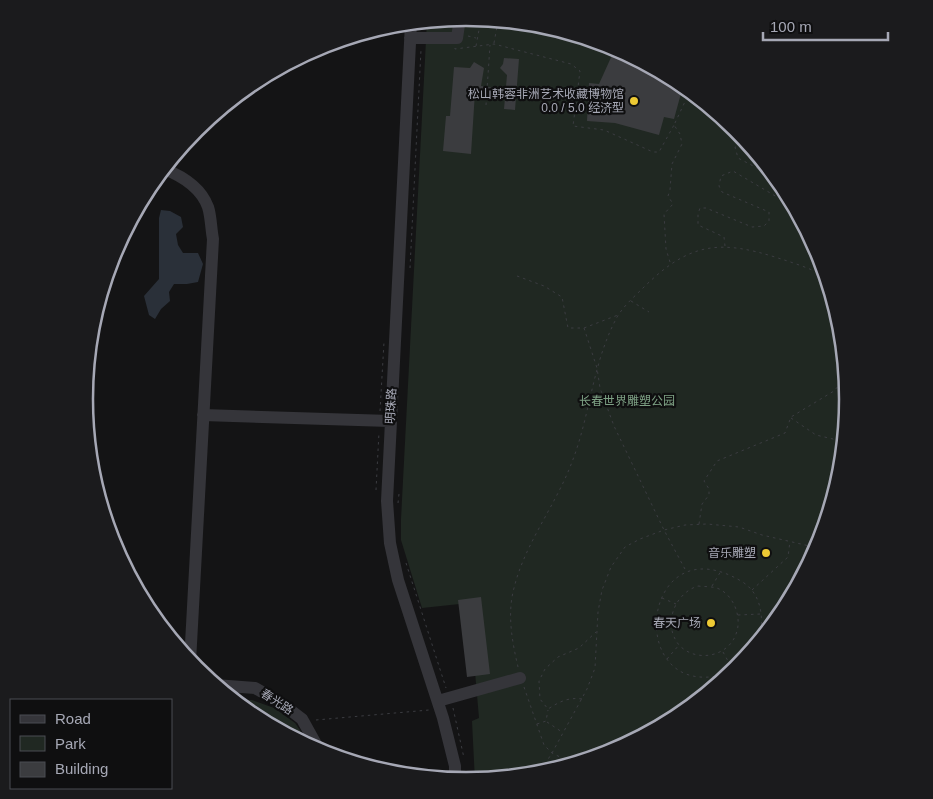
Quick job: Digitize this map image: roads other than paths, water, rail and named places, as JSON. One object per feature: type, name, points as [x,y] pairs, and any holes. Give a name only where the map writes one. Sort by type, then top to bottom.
[{"type":"street","points":[[416,38],[457,38],[459,26]]},
{"type":"street","name":"明珠路","points":[[413,30],[416,38],[390,421],[387,501],[390,543],[398,580],[454,773]]},
{"type":"street","points":[[170,172],[194,186],[208,207],[212,239],[191,651]]},
{"type":"street","points":[[203,414],[390,421]]},
{"type":"street","points":[[435,705],[451,698],[520,678]]},
{"type":"street","name":"春光路","points":[[227,686],[255,688],[281,702],[303,721],[314,740]]},
{"type":"place","name":"松山韩蓉非洲艺术收藏博物馆 0.0 / 5.0 经济型","points":[[634,101]]},
{"type":"place","name":"音乐雕塑","points":[[766,553]]},
{"type":"place","name":"春天广场","points":[[711,623]]},
{"type":"park label","name":"长春世界雕塑公园","points":[[627,401]]}]
